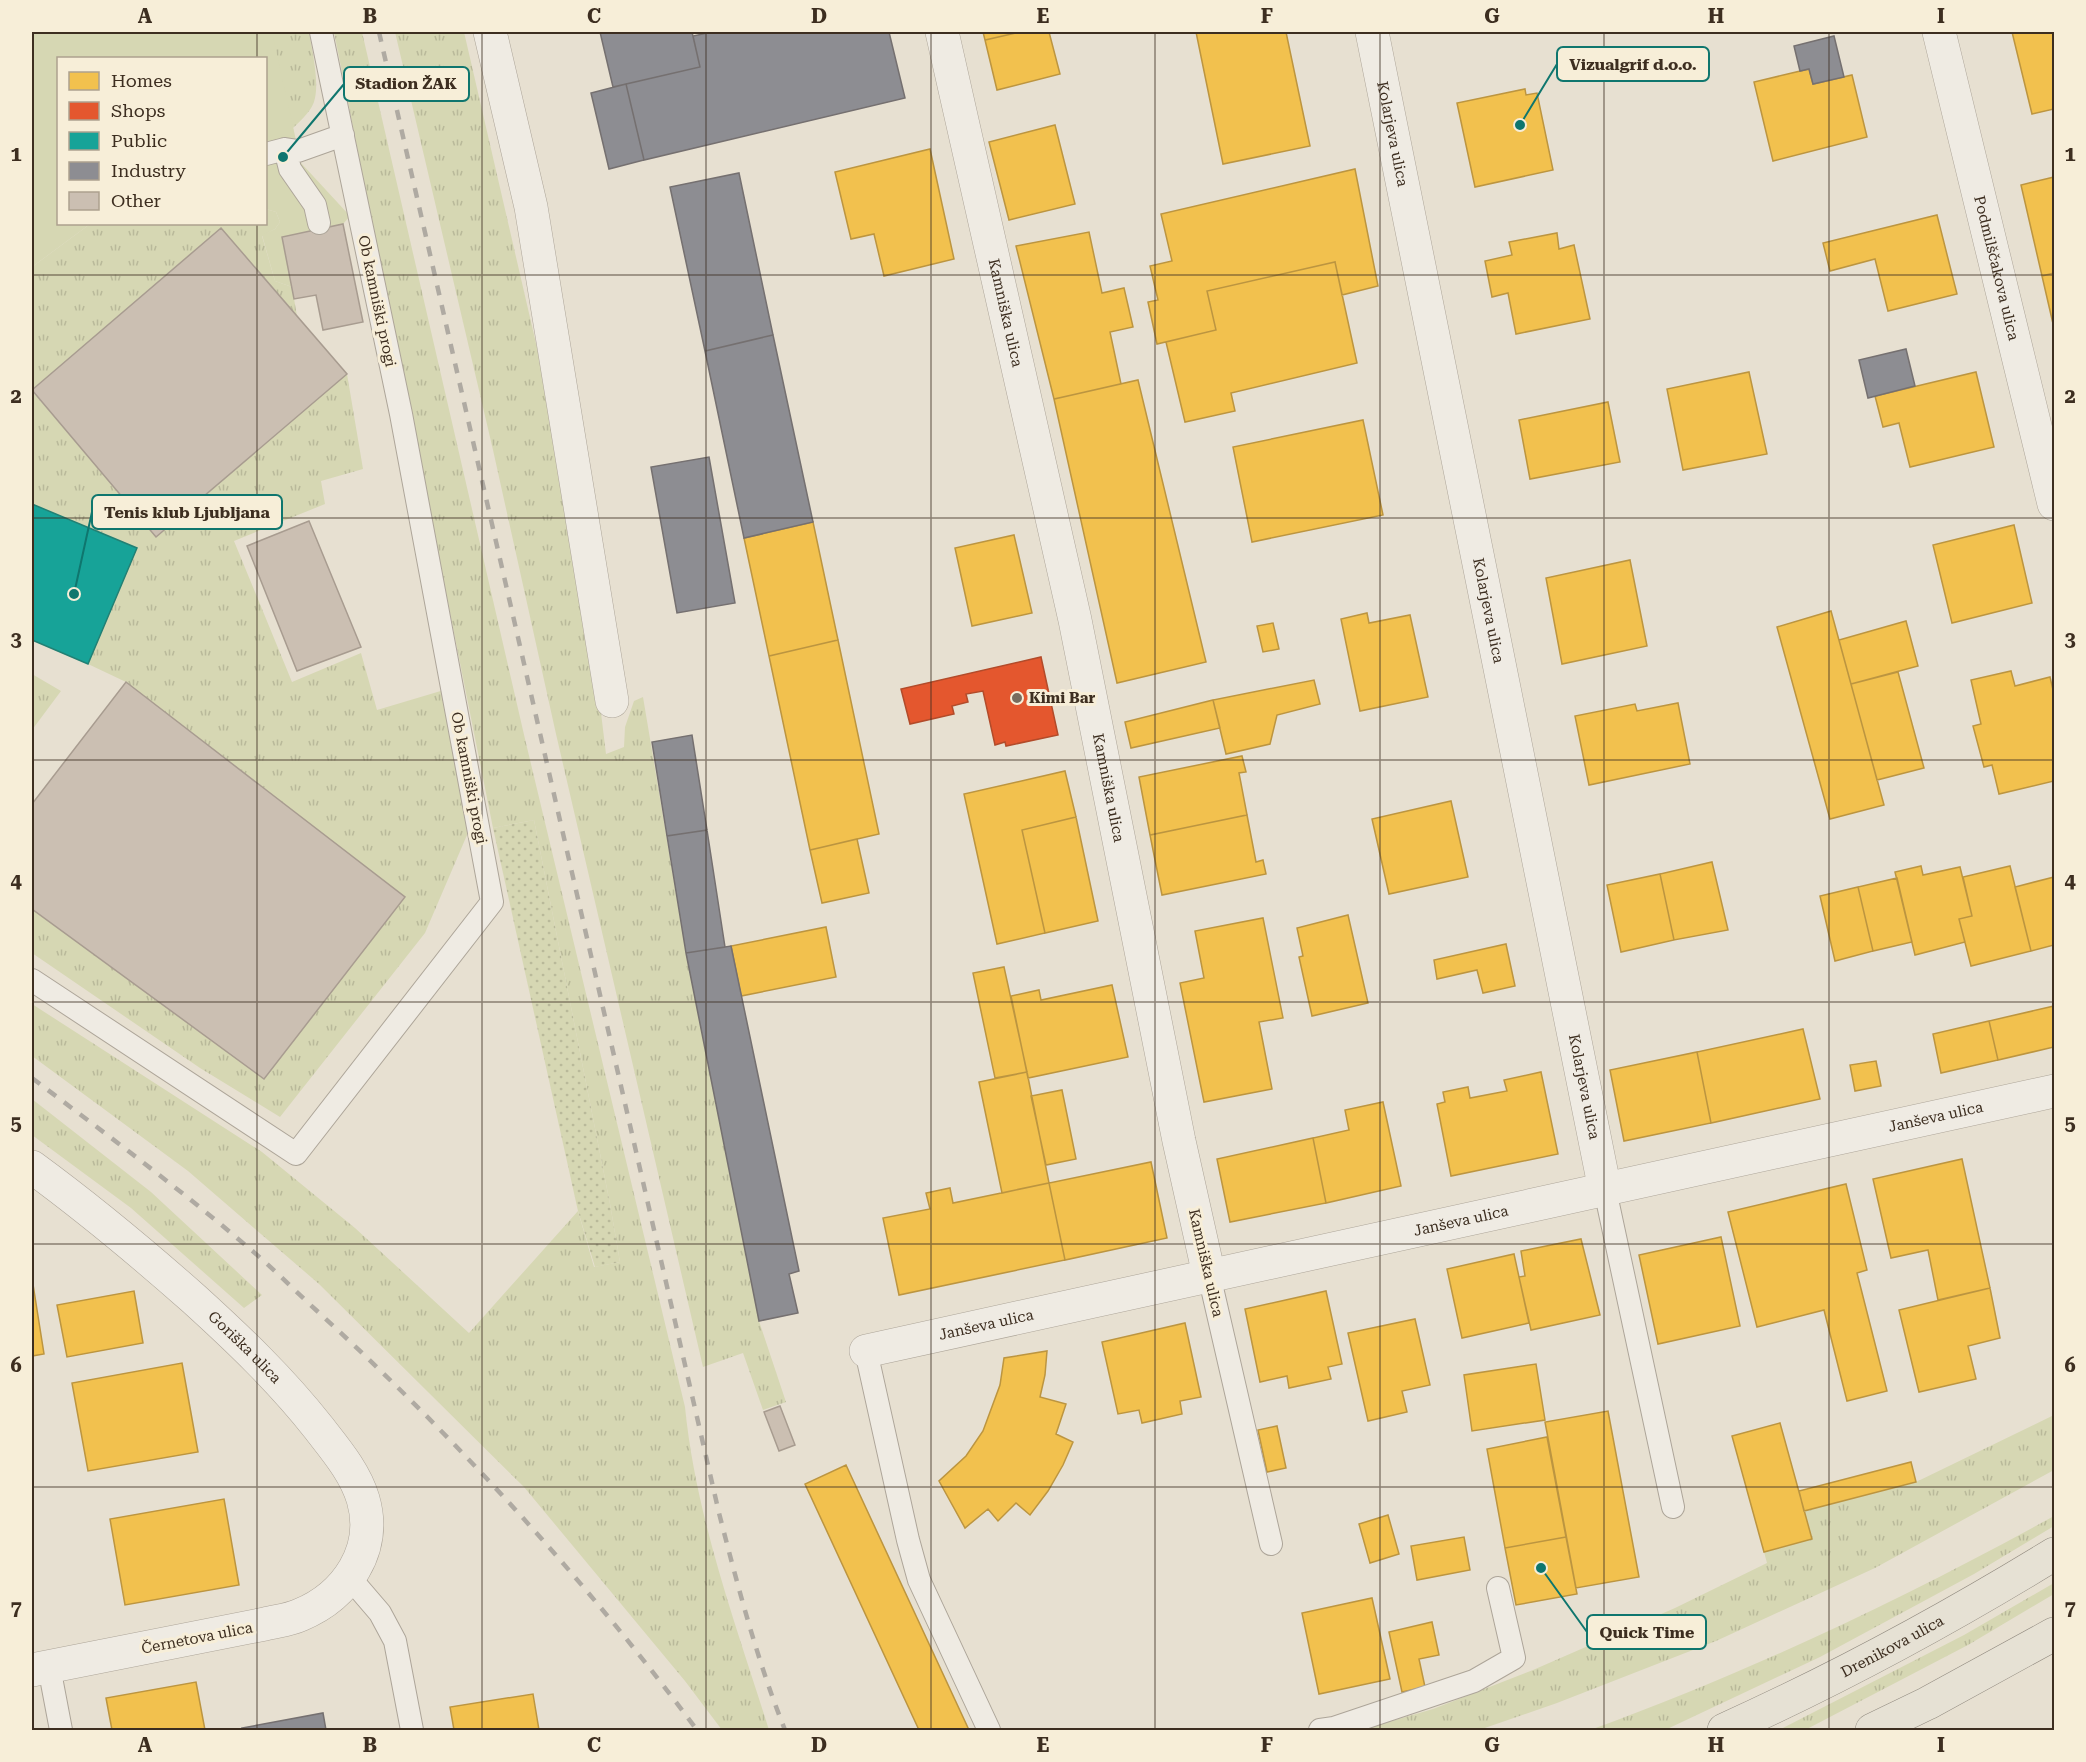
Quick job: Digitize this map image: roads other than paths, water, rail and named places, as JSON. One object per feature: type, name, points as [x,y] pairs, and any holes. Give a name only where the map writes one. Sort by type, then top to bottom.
[{"type":"main road","name":"Drenikova ulica","points":[[1724,1731],[1901,1642],[2055,1554]]},
{"type":"main road","points":[[1872,1731],[2055,1634]]},
{"type":"street","points":[[490,32],[531,207],[612,701]]},
{"type":"street","name":"Kamniška ulica","points":[[942,32],[1075,620],[1179,1141],[1209,1275]]},
{"type":"street","name":"Kolarjeva ulica","points":[[1372,32],[1605,1190]]},
{"type":"street","name":"Podmilščakova ulica","points":[[1939,32],[2055,504]]},
{"type":"street","name":"Janševa ulica","points":[[866,1351],[2055,1091]]},
{"type":"street","name":"Goriška ulica","points":[[32,1167],[137,1250],[227,1329],[275,1377],[337,1451],[357,1480],[364,1500],[368,1523],[362,1556],[350,1578]]},
{"type":"street","name":"Černetova ulica","points":[[40,1669],[290,1619],[327,1601],[350,1578]]},
{"type":"lane","name":"Ob kamniški progi","points":[[32,981],[296,1154],[492,902],[401,414],[321,32]]},
{"type":"lane","points":[[275,151],[298,151],[343,135]]},
{"type":"lane","points":[[275,151],[315,205],[319,223]]},
{"type":"lane","points":[[1605,1190],[1673,1507]]},
{"type":"lane","name":"Kamniška ulica","points":[[1209,1275],[1271,1544]]},
{"type":"lane","points":[[866,1351],[905,1530],[919,1580],[989,1731]]},
{"type":"lane","points":[[350,1578],[380,1614],[395,1641],[412,1731]]},
{"type":"lane","points":[[1320,1731],[1474,1682],[1514,1658],[1497,1588]]},
{"type":"lane","points":[[40,1669],[61,1731]]},
{"type":"railway","points":[[379,32],[719,1513],[757,1650],[785,1730]]},
{"type":"railway","points":[[32,1078],[170,1183],[259,1256],[419,1408],[564,1564],[697,1730]]},
{"type":"place","name":"Vizualgrif d.o.o.","points":[[1520,125]]},
{"type":"place","name":"Stadion ŽAK","points":[[283,157]]},
{"type":"place","name":"Tenis klub Ljubljana","points":[[74,594]]},
{"type":"place","name":"Kimi Bar","points":[[1017,698]]},
{"type":"place","name":"Quick Time","points":[[1541,1568]]}]
